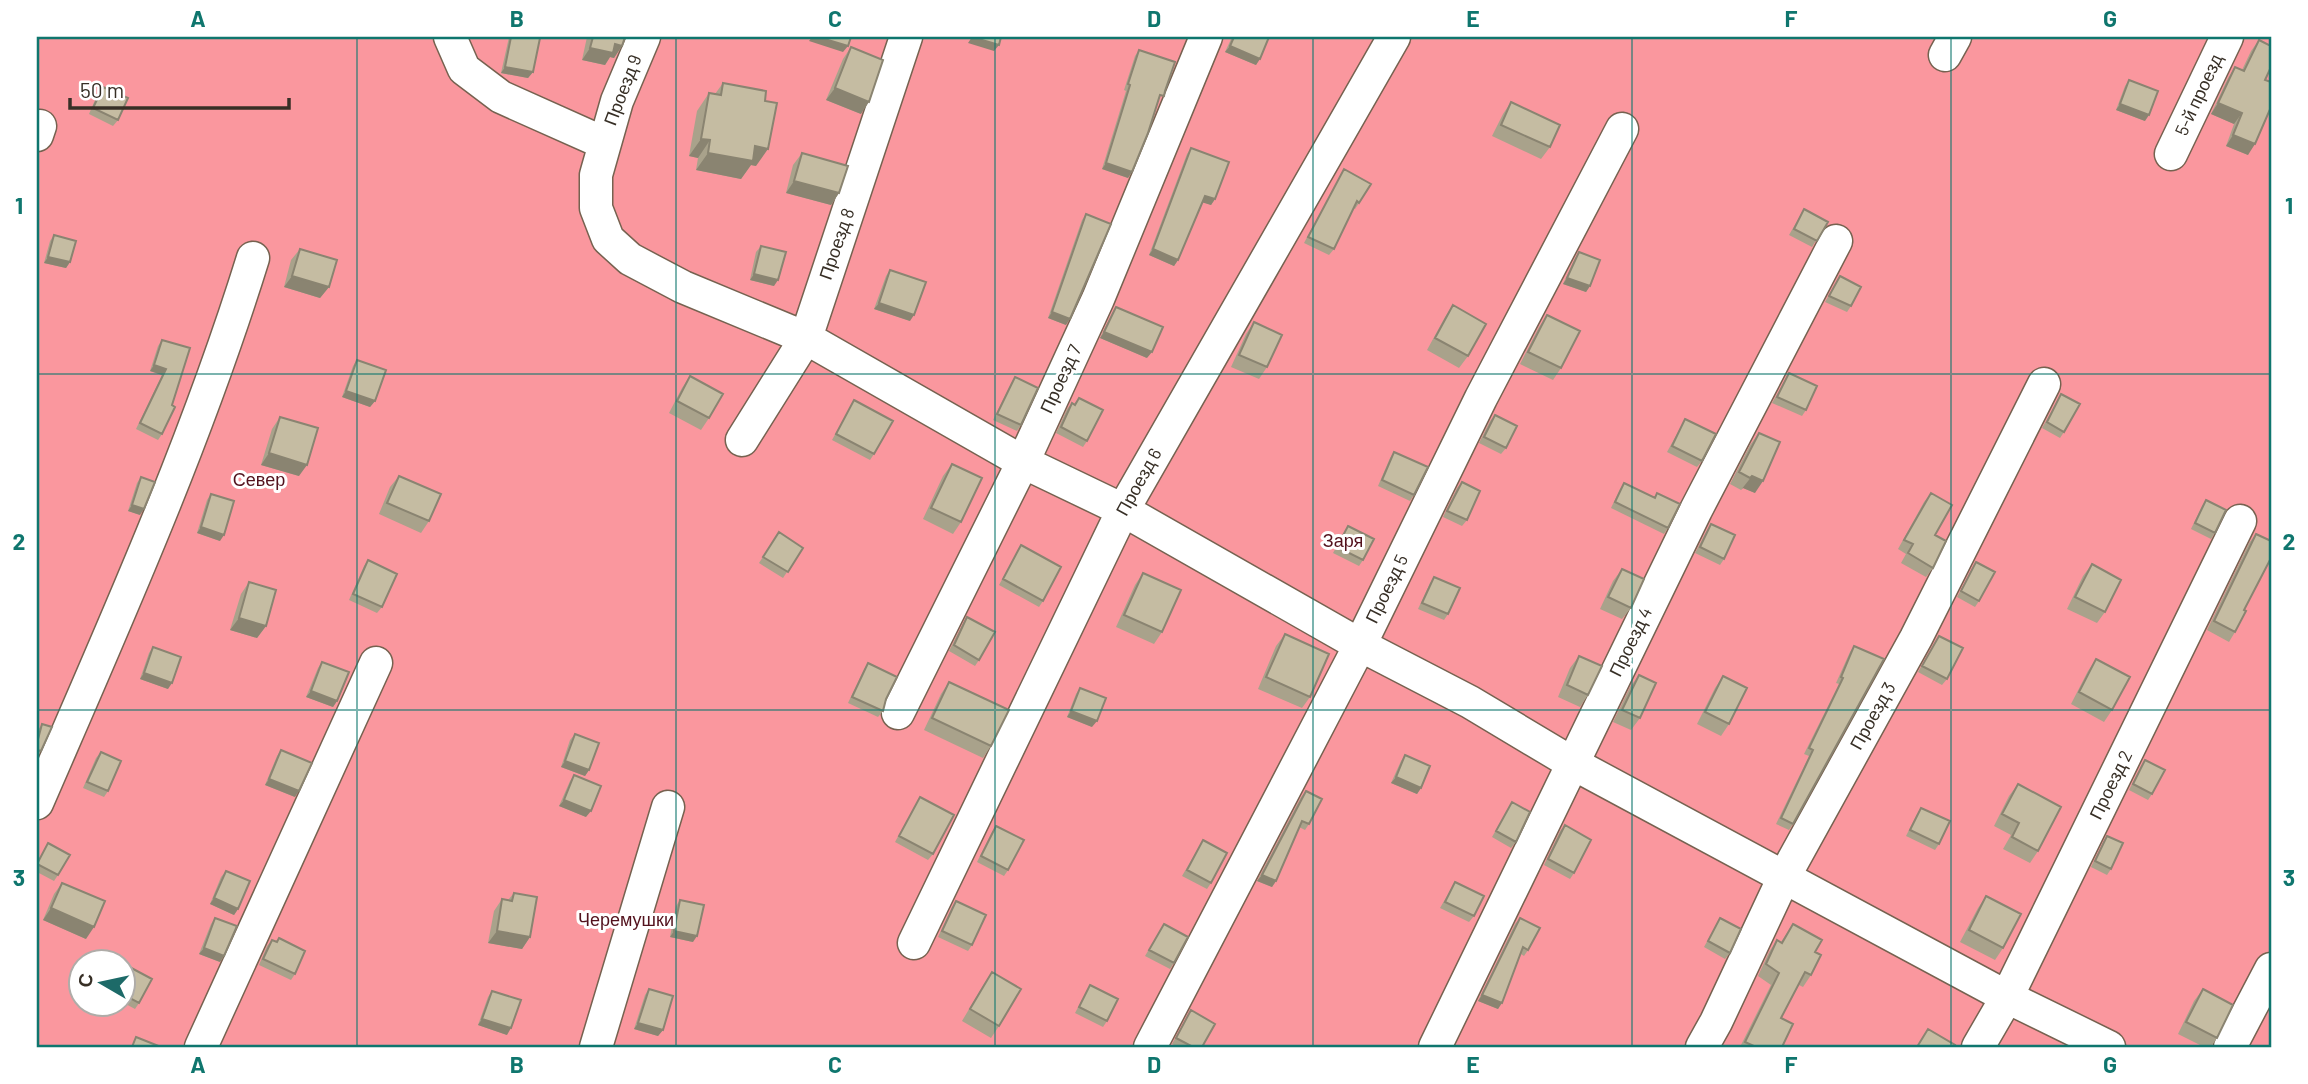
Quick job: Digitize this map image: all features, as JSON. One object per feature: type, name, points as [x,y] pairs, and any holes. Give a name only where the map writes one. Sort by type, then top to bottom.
[{"type":"street","points":[[450,37],[464,69],[501,97],[604,143]]},
{"type":"street","name":"Проезд 9","points":[[644,37],[617,101],[596,175],[596,208],[608,239],[630,259],[683,287],[806,338],[1023,462],[1123,510],[1360,645],[1470,702],[1572,763],[2007,997],[2109,1047]]},
{"type":"street","name":"Проезд 8","points":[[742,440],[806,338],[906,37]]},
{"type":"street","name":"Проезд 7","points":[[898,713],[1023,462],[1098,299],[1206,37]]},
{"type":"street","name":"Проезд 6","points":[[914,943],[1123,510],[1394,37]]},
{"type":"street","name":"5-й проезд","points":[[2171,154],[2227,37]]},
{"type":"street","name":"Проезд 5","points":[[1150,1047],[1360,645],[1481,398],[1622,129]]},
{"type":"street","name":"Проезд 4","points":[[1435,1047],[1696,510],[1836,241]]},
{"type":"street","points":[[37,803],[155,532],[227,342],[253,258]]},
{"type":"street","name":"Проезд 3","points":[[1702,1047],[1716,1023],[1784,877],[1916,638],[2045,384]]},
{"type":"street","name":"Проезд 2","points":[[1978,1047],[2007,997],[2240,521]]},
{"type":"street","points":[[201,1047],[376,663]]},
{"type":"street","points":[[596,1047],[668,807]]},
{"type":"street","points":[[2230,1047],[2271,968]]},
{"type":"green space","name":"Заря","points":[[37,37],[2271,37],[2271,1047],[37,1047]]},
{"type":"building","points":[[511,37],[540,38],[533,72],[505,67]]},
{"type":"building","points":[[593,37],[625,37],[622,46],[615,44],[613,53],[590,48]]},
{"type":"building","points":[[818,37],[851,37],[848,46]]},
{"type":"building","points":[[972,37],[1001,37],[999,45]]},
{"type":"building","points":[[1234,37],[1269,37],[1260,59],[1230,46]]},
{"type":"building","points":[[2259,40],[2271,46],[2271,67],[2265,80],[2271,82],[2271,107],[2255,144],[2233,135],[2242,113],[2218,103],[2235,67],[2244,71]]},
{"type":"building","points":[[851,47],[883,60],[869,102],[835,88]]},
{"type":"building","points":[[1139,50],[1175,62],[1164,96],[1160,95],[1132,172],[1106,163]]},
{"type":"building","points":[[2129,80],[2158,91],[2149,115],[2120,104]]},
{"type":"building","points":[[723,83],[766,91],[765,101],[777,103],[768,149],[755,146],[753,161],[708,153],[710,140],[701,139],[709,93],[721,95]]},
{"type":"building","points":[[103,87],[128,98],[118,120],[93,108]]},
{"type":"building","points":[[1511,102],[1560,125],[1550,147],[1501,125]]},
{"type":"building","points":[[1191,148],[1229,162],[1215,199],[1205,196],[1178,260],[1153,249]]},
{"type":"building","points":[[802,153],[848,166],[839,193],[794,181]]},
{"type":"building","points":[[1344,169],[1371,184],[1359,203],[1357,201],[1334,249],[1308,237]]},
{"type":"building","points":[[1804,209],[1828,222],[1817,241],[1794,229]]},
{"type":"building","points":[[1086,214],[1111,224],[1070,319],[1052,312]]},
{"type":"building","points":[[54,235],[76,241],[70,262],[48,257]]},
{"type":"building","points":[[761,246],[786,252],[778,280],[754,274]]},
{"type":"building","points":[[300,249],[337,260],[329,287],[292,276]]},
{"type":"building","points":[[1579,252],[1600,260],[1590,286],[1567,278]]},
{"type":"building","points":[[890,270],[926,282],[914,315],[879,303]]},
{"type":"building","points":[[1840,276],[1861,287],[1851,306],[1829,296]]},
{"type":"building","points":[[1453,305],[1486,324],[1468,356],[1435,338]]},
{"type":"building","points":[[1116,307],[1163,327],[1152,352],[1104,332]]},
{"type":"building","points":[[1547,315],[1580,331],[1561,368],[1528,352]]},
{"type":"building","points":[[1254,322],[1282,335],[1267,367],[1239,355]]},
{"type":"building","points":[[162,340],[190,348],[172,405],[175,407],[162,434],[140,423],[166,369],[154,365]]},
{"type":"building","points":[[357,360],[386,370],[375,401],[346,391]]},
{"type":"building","points":[[1789,373],[1817,386],[1806,410],[1777,397]]},
{"type":"building","points":[[690,376],[723,394],[709,418],[677,401]]},
{"type":"building","points":[[1015,377],[1038,388],[1021,425],[997,414]]},
{"type":"building","points":[[2061,394],[2080,404],[2064,432],[2047,422]]},
{"type":"building","points":[[1079,398],[1103,410],[1087,441],[1061,427],[1072,403],[1075,405]]},
{"type":"building","points":[[854,400],[893,421],[874,454],[836,434]]},
{"type":"building","points":[[1495,415],[1517,426],[1506,448],[1484,437]]},
{"type":"building","points":[[280,417],[318,428],[307,465],[269,453]]},
{"type":"building","points":[[1685,419],[1716,434],[1702,461],[1672,446]]},
{"type":"building","points":[[1759,433],[1780,442],[1763,481],[1739,472]]},
{"type":"building","points":[[1394,452],[1428,467],[1414,495],[1382,480]]},
{"type":"building","points":[[952,464],[982,478],[961,522],[931,508]]},
{"type":"building","points":[[399,476],[441,494],[429,521],[387,503]]},
{"type":"building","points":[[141,477],[155,482],[144,509],[132,505]]},
{"type":"building","points":[[1462,482],[1480,491],[1467,520],[1447,511]]},
{"type":"building","points":[[1624,483],[1655,498],[1657,493],[1680,504],[1668,528],[1615,502]]},
{"type":"building","points":[[1931,493],[1952,505],[1935,535],[1946,541],[1933,568],[1908,553],[1913,544],[1904,540]]},
{"type":"building","points":[[211,494],[234,501],[224,535],[201,527]]},
{"type":"building","points":[[2206,500],[2226,510],[2215,533],[2195,523]]},
{"type":"building","points":[[1711,524],[1735,535],[1724,559],[1700,547]]},
{"type":"building","points":[[1348,526],[1374,539],[1363,560],[1337,547]]},
{"type":"building","points":[[779,532],[803,548],[788,572],[763,557]]},
{"type":"building","points":[[2256,534],[2271,541],[2271,558],[2235,632],[2214,621]]},
{"type":"building","points":[[1021,545],[1061,567],[1043,601],[1003,579]]},
{"type":"building","points":[[368,560],[397,574],[382,607],[353,594]]},
{"type":"building","points":[[1976,562],[1995,572],[1979,601],[1961,591]]},
{"type":"building","points":[[2092,564],[2121,580],[2105,612],[2075,597]]},
{"type":"building","points":[[1622,569],[1644,579],[1631,608],[1608,597]]},
{"type":"building","points":[[1143,573],[1181,590],[1162,632],[1124,615]]},
{"type":"building","points":[[1434,577],[1460,588],[1448,614],[1422,603]]},
{"type":"building","points":[[249,582],[276,590],[266,626],[239,618]]},
{"type":"building","points":[[967,617],[995,632],[979,660],[954,645]]},
{"type":"building","points":[[1285,634],[1329,654],[1310,697],[1266,677]]},
{"type":"building","points":[[1939,636],[1963,648],[1947,679],[1922,666]]},
{"type":"building","points":[[1854,646],[1884,659],[1793,824],[1781,818],[1813,750],[1809,748],[1843,678],[1841,677]]},
{"type":"building","points":[[153,647],[181,657],[172,683],[144,673]]},
{"type":"building","points":[[1579,656],[1602,666],[1588,695],[1567,685]]},
{"type":"building","points":[[2096,659],[2130,677],[2112,710],[2079,692]]},
{"type":"building","points":[[322,662],[349,672],[337,701],[311,691]]},
{"type":"building","points":[[868,663],[897,677],[883,711],[852,697]]},
{"type":"building","points":[[1639,675],[1656,683],[1640,718],[1622,710]]},
{"type":"building","points":[[1723,676],[1747,688],[1729,724],[1705,712]]},
{"type":"building","points":[[949,682],[1009,710],[991,746],[932,718]]},
{"type":"building","points":[[1080,688],[1106,698],[1097,721],[1071,711]]},
{"type":"building","points":[[42,724],[52,727],[41,751],[37,750],[37,743]]},
{"type":"building","points":[[575,734],[599,743],[589,770],[565,761]]},
{"type":"building","points":[[281,750],[312,763],[299,791],[269,779]]},
{"type":"building","points":[[101,752],[121,761],[108,791],[87,782]]},
{"type":"building","points":[[1405,755],[1430,766],[1421,788],[1396,777]]},
{"type":"building","points":[[2145,760],[2165,770],[2152,794],[2133,784]]},
{"type":"building","points":[[574,775],[601,786],[591,811],[564,800]]},
{"type":"building","points":[[2018,784],[2061,807],[2038,851],[2012,837],[2019,823],[2002,814]]},
{"type":"building","points":[[1306,791],[1322,799],[1309,824],[1302,821],[1276,881],[1262,875]]},
{"type":"building","points":[[920,797],[954,815],[933,854],[899,836]]},
{"type":"building","points":[[1512,802],[1530,812],[1516,842],[1496,831]]},
{"type":"building","points":[[1921,808],[1950,821],[1939,844],[1910,830]]},
{"type":"building","points":[[1565,825],[1591,840],[1574,873],[1548,859]]},
{"type":"building","points":[[996,826],[1024,840],[1008,870],[981,856]]},
{"type":"building","points":[[2107,836],[2123,843],[2111,869],[2095,861]]},
{"type":"building","points":[[1203,840],[1227,853],[1211,883],[1187,870]]},
{"type":"building","points":[[48,843],[70,855],[58,875],[37,864]]},
{"type":"building","points":[[226,871],[250,881],[238,909],[214,898]]},
{"type":"building","points":[[1455,882],[1484,896],[1474,916],[1445,902]]},
{"type":"building","points":[[62,883],[105,901],[94,927],[51,908]]},
{"type":"building","points":[[514,893],[537,897],[530,937],[497,931],[502,899],[512,901]]},
{"type":"building","points":[[1986,896],[2021,914],[2003,948],[1969,930]]},
{"type":"building","points":[[680,900],[704,905],[697,936],[674,931]]},
{"type":"building","points":[[956,901],[986,915],[972,945],[942,931]]},
{"type":"building","points":[[215,918],[237,926],[224,956],[204,948]]},
{"type":"building","points":[[1520,918],[1540,928],[1528,950],[1523,947],[1502,1003],[1482,995]]},
{"type":"building","points":[[1720,918],[1741,929],[1730,953],[1708,941]]},
{"type":"building","points":[[1164,924],[1188,937],[1174,963],[1149,950]]},
{"type":"building","points":[[1793,924],[1822,940],[1815,952],[1821,955],[1811,975],[1805,972],[1781,1018],[1793,1024],[1782,1047],[1756,1047],[1745,1042],[1779,973],[1766,964],[1777,940],[1782,943]]},
{"type":"building","points":[[279,938],[305,951],[295,974],[263,959],[272,940],[277,942]]},
{"type":"building","points":[[136,970],[152,979],[139,1003],[136,1001]]},
{"type":"building","points":[[992,972],[1021,989],[999,1026],[970,1009]]},
{"type":"building","points":[[1090,985],[1118,999],[1107,1021],[1079,1007]]},
{"type":"building","points":[[649,989],[673,996],[663,1030],[638,1023]]},
{"type":"building","points":[[2203,989],[2233,1005],[2217,1038],[2186,1022]]},
{"type":"building","points":[[492,991],[521,1000],[511,1028],[482,1019]]},
{"type":"building","points":[[1191,1010],[1215,1024],[1202,1047],[1193,1047],[1176,1038]]},
{"type":"building","points":[[1928,1029],[1955,1045],[1954,1047],[1917,1047]]},
{"type":"building","points":[[136,1037],[161,1047],[132,1047]]},
{"type":"park label","name":"Север","points":[[259,480]]},
{"type":"park label","name":"Черемушки","points":[[626,920]]}]
